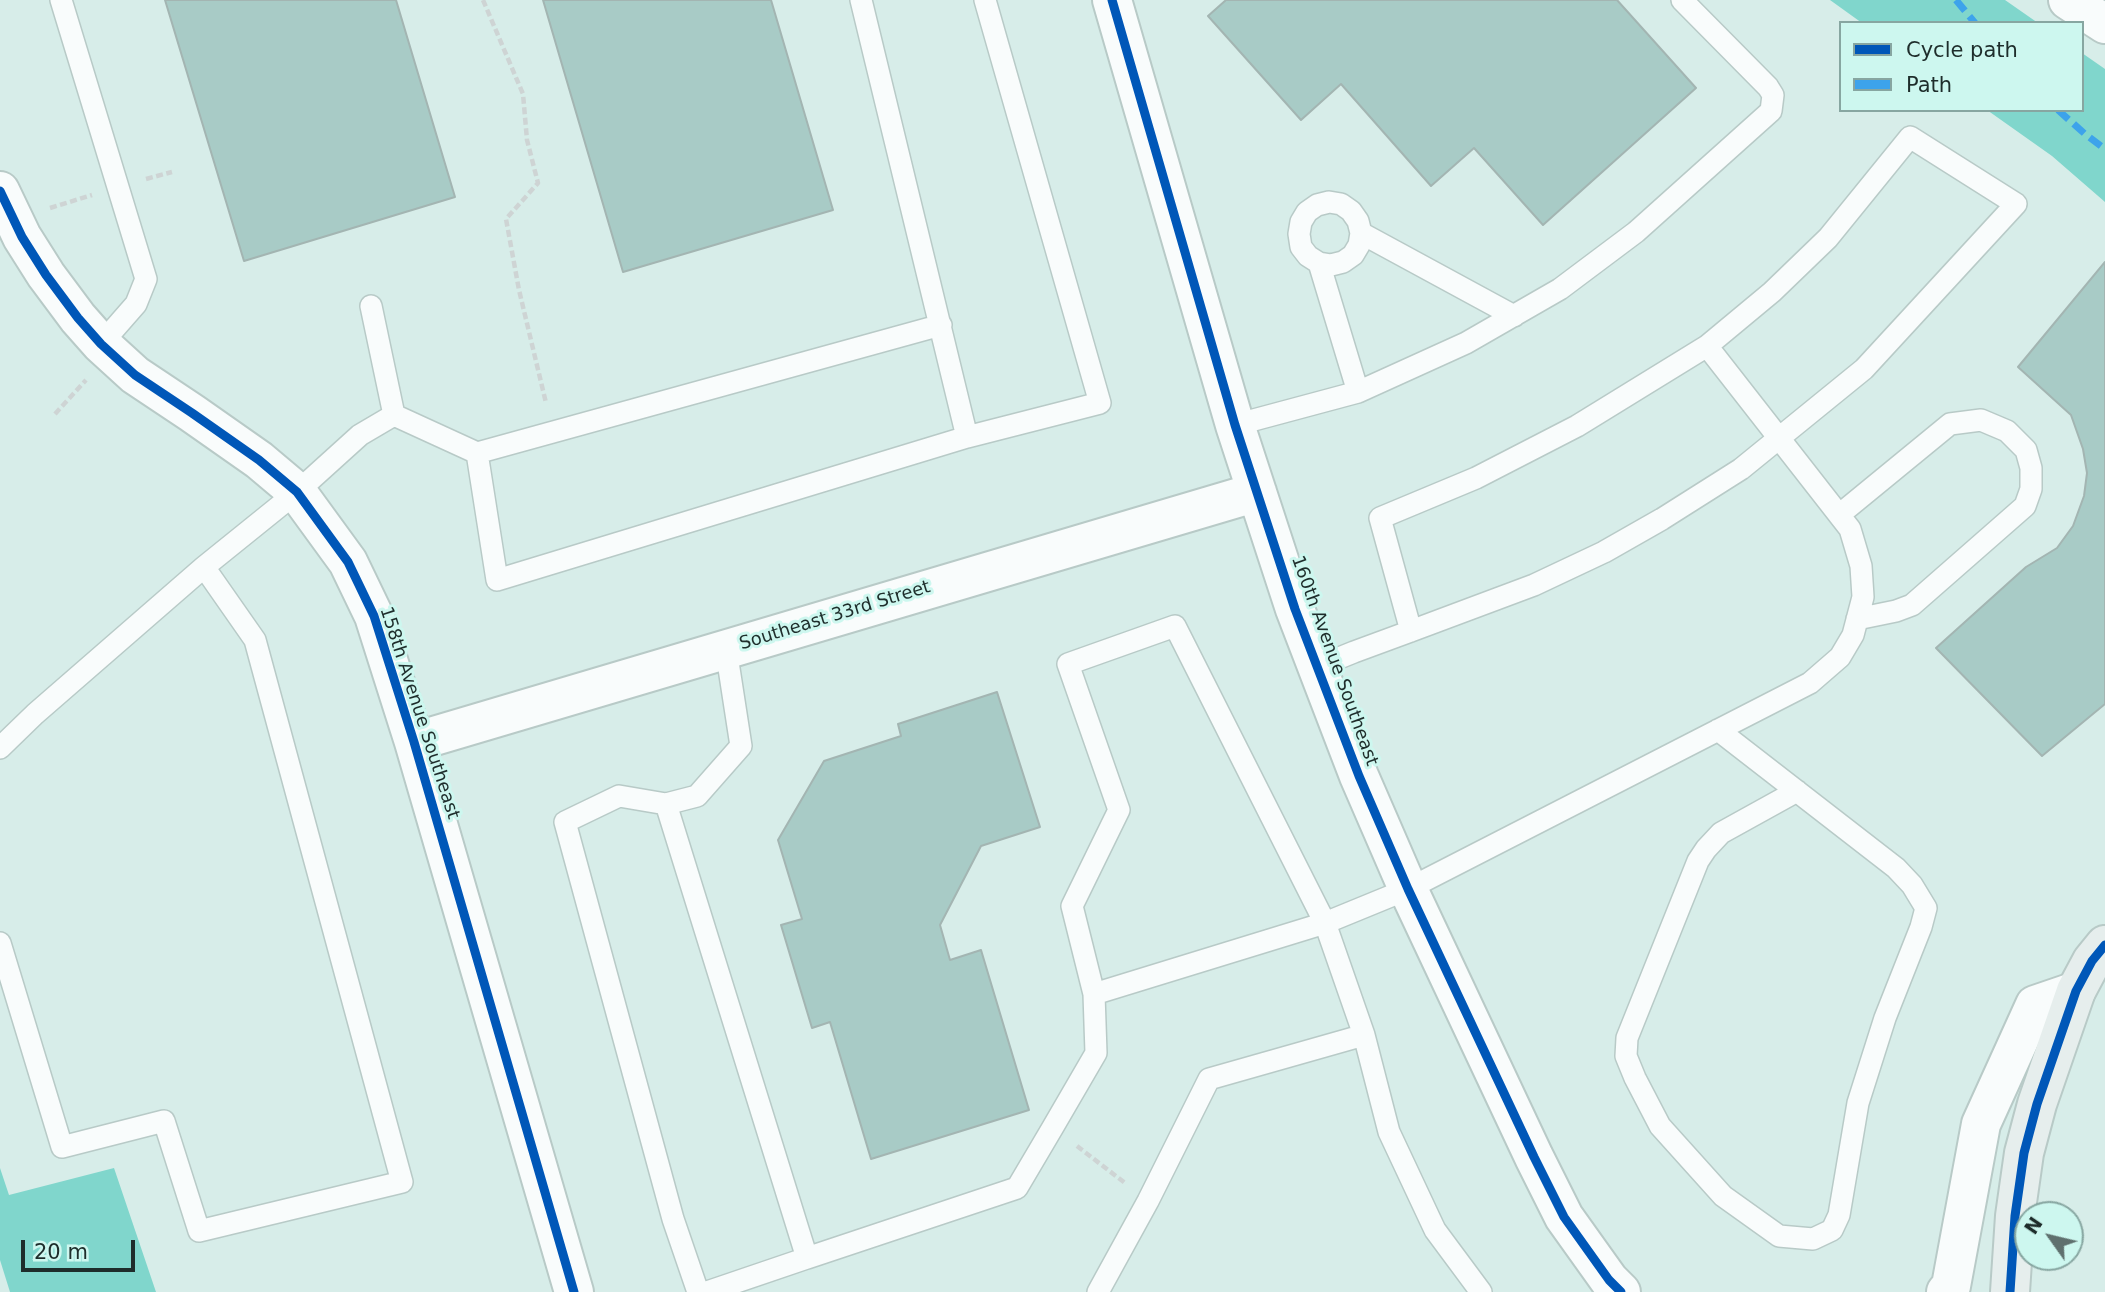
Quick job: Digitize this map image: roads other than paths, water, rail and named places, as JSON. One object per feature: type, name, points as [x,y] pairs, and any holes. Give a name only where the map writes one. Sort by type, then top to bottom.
[{"type":"main road","points":[[2010,1292],[2015,1216],[2024,1153],[2040,1093],[2076,991],[2092,961],[2105,945]]},
{"type":"street","name":"160th Avenue Southeast","points":[[1112,0],[1235,425],[1296,609],[1359,776],[1408,889],[1564,1217],[1609,1280],[1621,1292]]},
{"type":"street","points":[[2068,0],[2105,24]]},
{"type":"street","name":"158th Avenue Southeast","points":[[0,191],[22,237],[46,275],[101,344],[135,375],[259,460],[297,492],[348,562],[374,616],[414,742],[568,1291]]},
{"type":"street","name":"Southeast 33rd Street","points":[[414,742],[1257,492]]},
{"type":"street","points":[[1946,1292],[1951,1286],[1981,1124],[2035,1005],[2076,991]]},
{"type":"lane","points":[[61,0],[146,279],[136,304],[101,344]]},
{"type":"lane","points":[[861,0],[967,437]]},
{"type":"lane","points":[[477,453],[497,580],[967,437],[1100,403],[985,0]]},
{"type":"lane","points":[[1235,425],[1358,392],[1466,343],[1514,316],[1560,289],[1636,232],[1770,111],[1773,95],[1768,87],[1682,0]]},
{"type":"lane","points":[[1317,667],[1534,585],[1604,552],[1741,469],[1864,369],[2016,205],[1910,137],[1828,238],[1772,292],[1707,346],[1577,426],[1476,478],[1380,518],[1411,631]]},
{"type":"lane","points":[[1329,202],[1341,204],[1351,211],[1358,221],[1361,233],[1359,245],[1353,255],[1343,262],[1331,265],[1319,263],[1301,247],[1301,222],[1307,212],[1317,205],[1329,202]]},
{"type":"lane","points":[[1361,233],[1514,316]]},
{"type":"lane","points":[[1319,263],[1358,392]]},
{"type":"lane","points":[[371,306],[394,415]]},
{"type":"lane","points":[[394,415],[477,453],[941,325]]},
{"type":"lane","points":[[1094,994],[1325,923],[1408,889],[1810,683],[1840,657],[1853,635],[1864,597],[1861,566],[1850,529],[1707,346]]},
{"type":"lane","points":[[0,748],[35,714],[204,568],[297,492],[360,435],[394,415]]},
{"type":"lane","points":[[1839,515],[1950,424],[1981,420],[2007,431],[2026,450],[2031,468],[2031,489],[2025,506],[1912,604],[1896,611],[1857,620]]},
{"type":"lane","points":[[0,943],[62,1147],[164,1121],[199,1231],[402,1182],[255,640],[204,568]]},
{"type":"lane","points":[[707,1292],[1017,1188],[1096,1053],[1094,994],[1073,906],[1119,810],[1068,664],[1175,626],[1325,923],[1364,1035],[1389,1132],[1434,1230],[1481,1292]]},
{"type":"lane","points":[[698,1292],[673,1219],[565,822],[619,796],[666,804],[696,796],[741,746],[726,649]]},
{"type":"lane","points":[[1718,730],[1797,790],[1896,868],[1912,885],[1926,908],[1885,1017],[1858,1103],[1839,1215],[1832,1230],[1814,1239],[1779,1236],[1723,1196],[1660,1126],[1626,1056],[1628,1038],[1698,861],[1721,833],[1797,790]]},
{"type":"lane","points":[[666,804],[807,1258]]},
{"type":"lane","points":[[1097,1292],[1148,1201],[1209,1079],[1364,1035]]}]
